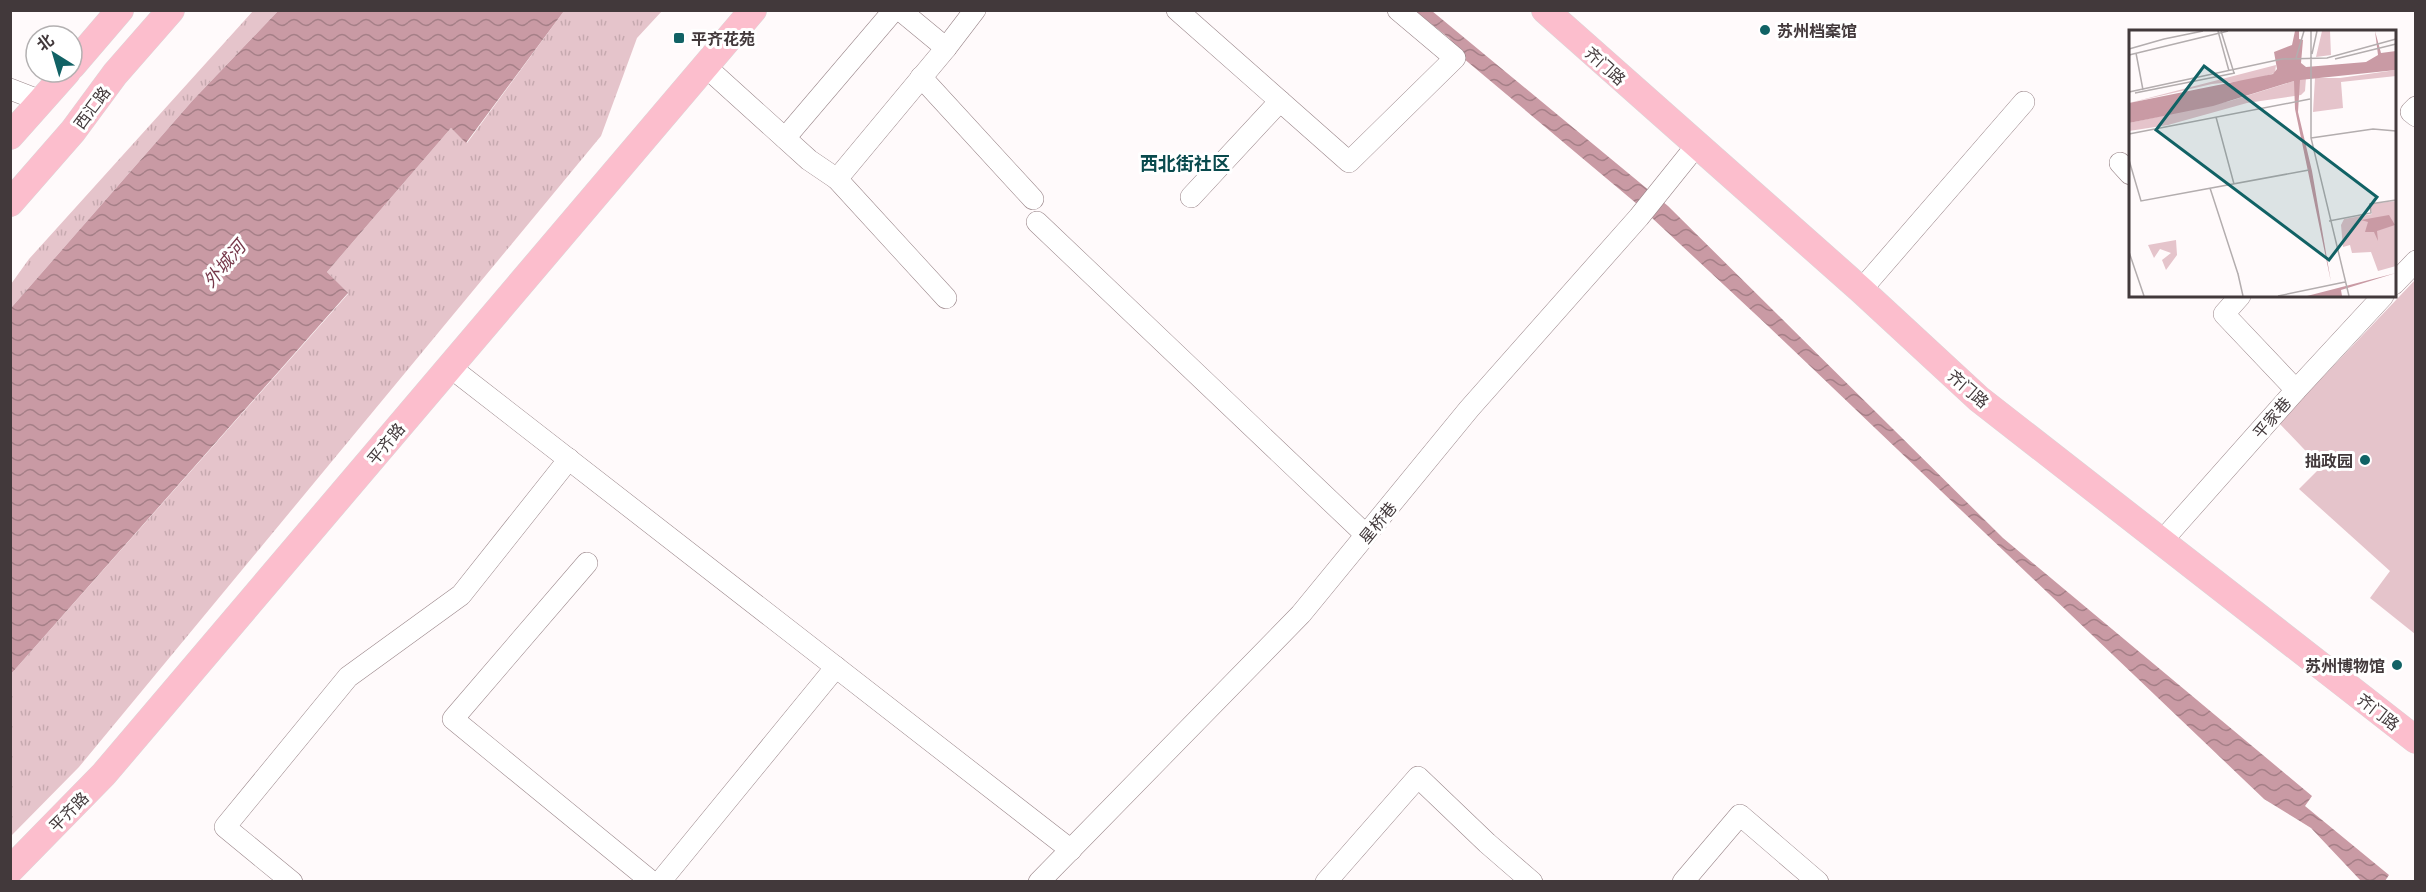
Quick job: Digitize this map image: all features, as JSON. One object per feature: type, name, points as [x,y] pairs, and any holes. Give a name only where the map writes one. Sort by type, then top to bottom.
[{"type":"main road","points":[[84,52],[120,10]]},
{"type":"main road","name":"西汇路","points":[[10,203],[73,131],[115,74],[171,10]]},
{"type":"main road","name":"平齐路","points":[[10,870],[104,774],[753,10]]},
{"type":"main road","name":"齐门路","points":[[1545,10],[1861,290],[1979,399],[2415,740]]},
{"type":"main road","points":[[10,136],[57,84]]},
{"type":"street","points":[[785,138],[894,10]]},
{"type":"street","points":[[900,10],[946,48]]},
{"type":"street","points":[[837,179],[975,10]]},
{"type":"street","points":[[1177,10],[1349,162],[1455,58],[1398,10]]},
{"type":"street","points":[[705,66],[809,160],[837,179],[946,298]]},
{"type":"street","points":[[921,77],[1033,199]]},
{"type":"street","points":[[10,89],[41,102]]},
{"type":"street","points":[[1191,197],[1280,101]]},
{"type":"street","points":[[1861,290],[2024,102]]},
{"type":"street","points":[[2415,107],[2411,112],[2415,116]]},
{"type":"street","name":"星桥巷","points":[[1040,882],[1301,614],[1469,409],[1639,217],[1696,146]]},
{"type":"street","points":[[1037,222],[1366,535]]},
{"type":"street","points":[[2396,282],[2415,261]]},
{"type":"street","points":[[2239,297],[2224,314],[2296,390]]},
{"type":"street","name":"平家巷","points":[[2162,541],[2296,390],[2383,297]]},
{"type":"street","points":[[450,367],[1071,850]]},
{"type":"street","points":[[292,882],[225,827],[348,677],[461,595],[569,459]]},
{"type":"street","points":[[587,562],[453,719],[652,882]]},
{"type":"street","points":[[660,882],[836,667]]},
{"type":"street","points":[[1326,882],[1418,777],[1487,843],[1532,882]]},
{"type":"street","points":[[1683,882],[1740,815],[1818,882]]},
{"type":"green space","points":[[253,11],[278,11],[193,100],[11,308],[11,284],[29,259]]},
{"type":"green space","points":[[564,11],[662,11],[637,38],[601,136],[79,767],[11,836],[11,674],[348,294],[327,272],[451,128],[467,143]]},
{"type":"green space","name":"拙政园","points":[[2415,280],[2415,634],[2370,598],[2390,571],[2299,489],[2321,467],[2279,423]]},
{"type":"water","name":"外城河","points":[[278,11],[564,11],[466,143],[451,128],[327,272],[348,293],[11,674],[11,308],[193,100]]},
{"type":"water","points":[[1415,11],[1432,11],[1668,206],[2003,538],[2312,796],[2305,806],[2389,875],[2385,881],[2361,881],[2311,828],[2264,799],[1637,204],[1463,58],[1449,38]]},
{"type":"place","name":"苏州档案馆","points":[[1765,30]]},
{"type":"place","name":"平齐花苑","points":[[679,38]]},
{"type":"place","name":"拙政园","points":[[2365,460]]},
{"type":"place","name":"苏州博物馆","points":[[2397,665]]},
{"type":"district","name":"西北街社区","points":[[1185,162]]}]
